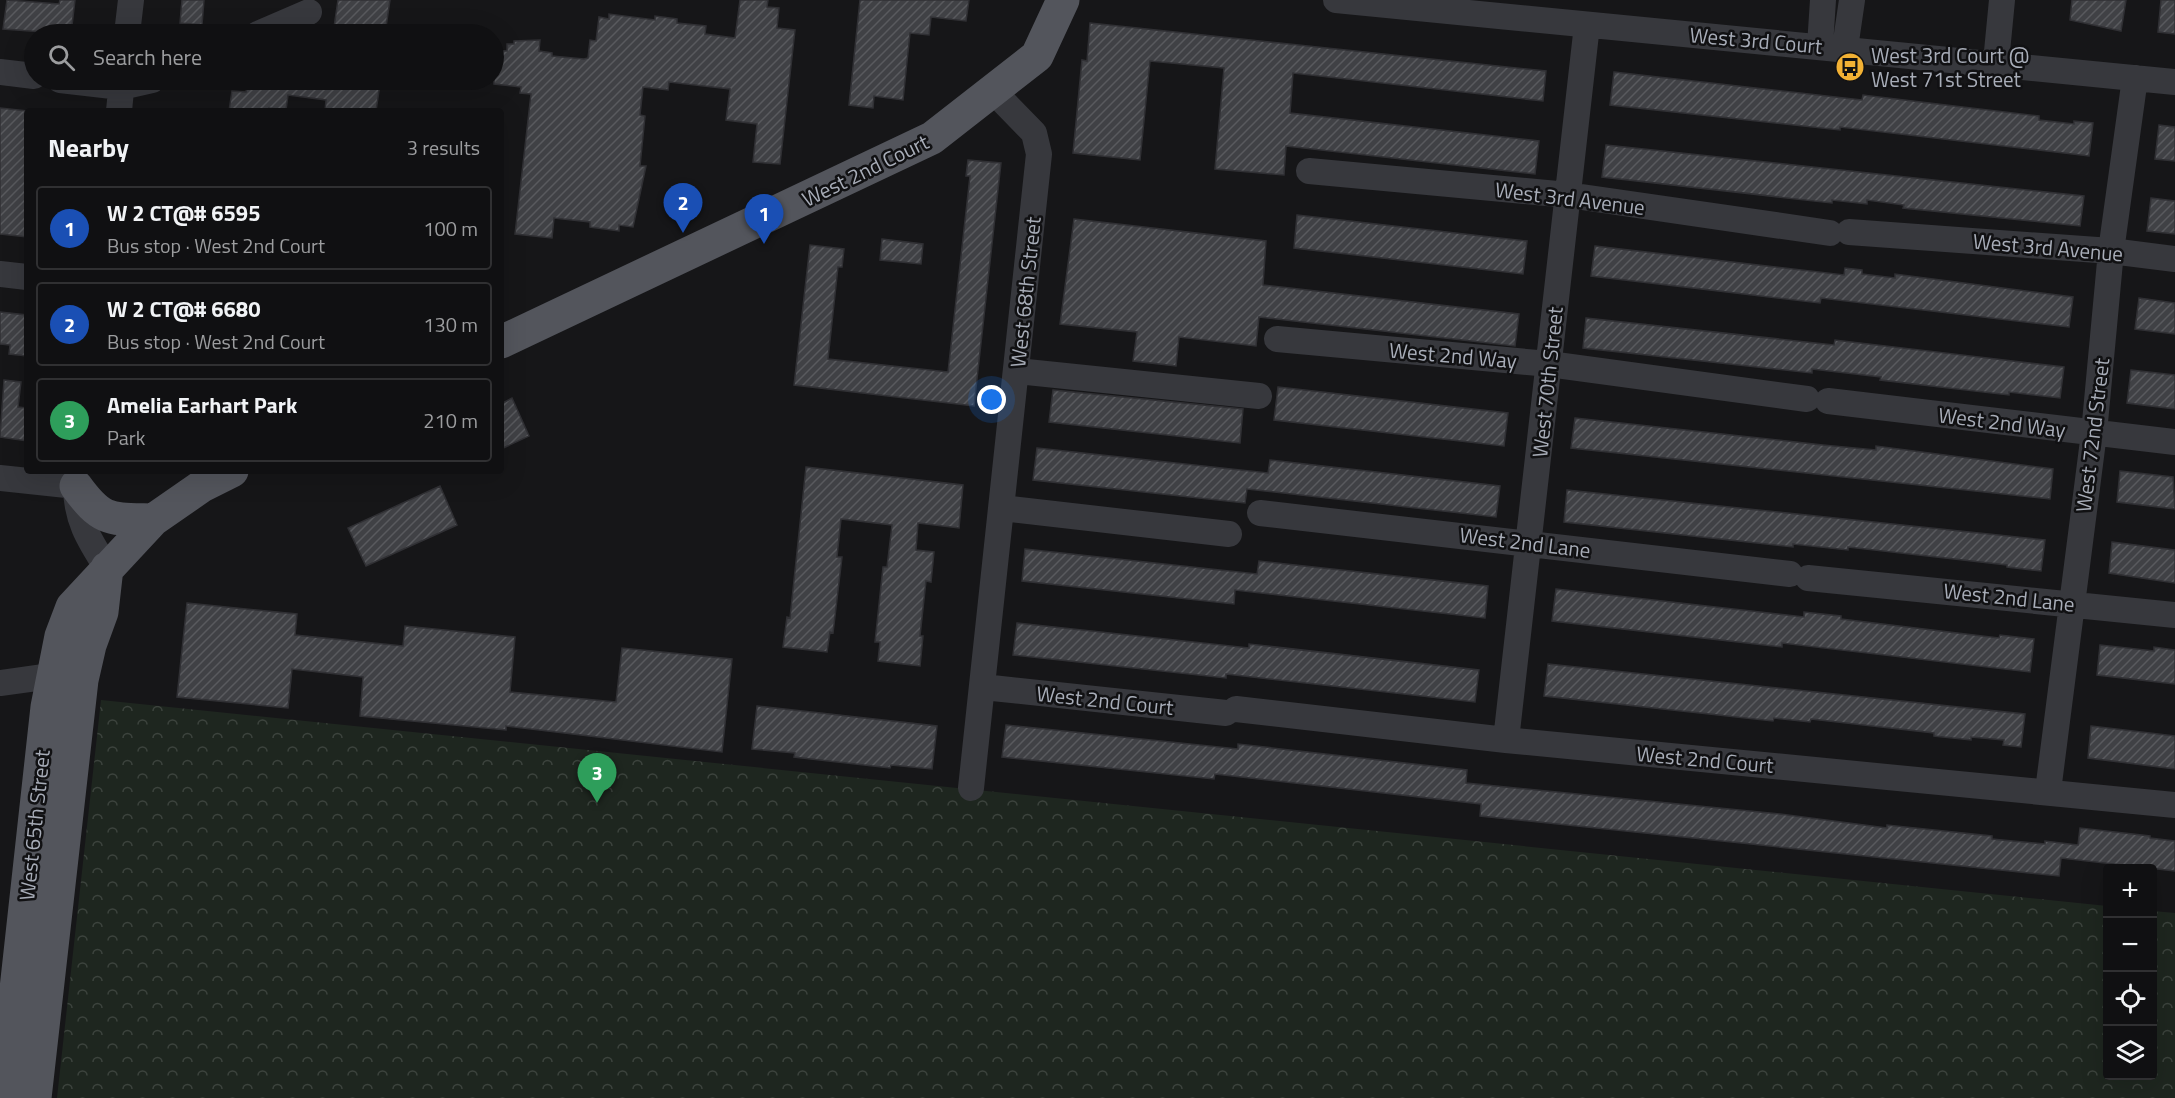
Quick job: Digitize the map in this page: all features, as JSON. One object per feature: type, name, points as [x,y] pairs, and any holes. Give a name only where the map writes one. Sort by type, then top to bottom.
[{"type":"main road","points":[[994,92],[1038,12],[1040,0]]},
{"type":"main road","points":[[994,92],[1037,56],[1063,0]]},
{"type":"main road","name":"West 2nd Court","points":[[504,341],[932,138],[994,92]]},
{"type":"main road","points":[[107,568],[153,520],[202,486],[226,474]]},
{"type":"main road","points":[[77,478],[99,514],[120,519],[153,520]]},
{"type":"main road","name":"West 65th Street","points":[[35,1098],[18,1038],[46,707],[61,636],[72,607],[107,568]]},
{"type":"main road","name":"West 65th Street","points":[[4,1098],[18,1038],[81,680],[102,612],[107,568]]},
{"type":"street","points":[[129,24],[131,0]]},
{"type":"street","name":"West 3rd Court","points":[[1336,0],[1587,26],[1996,62],[2175,82]]},
{"type":"street","points":[[1820,46],[1823,0]]},
{"type":"street","points":[[1845,48],[1852,0]]},
{"type":"street","points":[[1996,62],[2002,0]]},
{"type":"street","points":[[281,24],[309,12]]},
{"type":"street","name":"West 70th Street","points":[[1506,740],[1587,26]]},
{"type":"street","points":[[0,72],[24,75]]},
{"type":"street","name":"West 72nd Street","points":[[2048,791],[2070,603],[2094,433],[2110,251],[2135,78]]},
{"type":"street","name":"West 68th Street","points":[[971,788],[1039,154],[1034,133],[994,92]]},
{"type":"street","name":"West 3rd Avenue","points":[[1309,171],[1568,195],[1839,232],[2110,251],[2175,259]]},
{"type":"street","points":[[0,274],[24,277]]},
{"type":"street","name":"West 2nd Way","points":[[1277,339],[1549,364],[1817,400],[2175,442]]},
{"type":"street","points":[[1017,371],[1259,396]]},
{"type":"street","points":[[0,478],[77,478],[77,509],[83,531],[107,568]]},
{"type":"street","points":[[1002,508],[1229,534]]},
{"type":"street","name":"West 2nd Lane","points":[[1260,513],[1528,542],[1799,576],[2175,615]]},
{"type":"street","points":[[0,685],[51,676]]},
{"type":"street","points":[[0,685],[46,707]]},
{"type":"street","name":"West 2nd Court","points":[[983,687],[2175,805]]},
{"type":"green space","points":[[101,700],[2103,906],[2103,1080],[2157,1080],[2157,911],[2175,913],[2175,1098],[57,1098]]},
{"type":"building","points":[[7,0],[59,4],[60,0],[75,0],[72,24],[24,24],[24,31],[3,29]]},
{"type":"building","points":[[182,0],[204,0],[202,24],[180,23]]},
{"type":"building","points":[[338,0],[390,0],[386,24],[334,24]]},
{"type":"building","points":[[740,0],[768,0],[767,7],[779,8],[777,28],[795,30],[780,164],[753,162],[757,124],[726,120],[730,89],[669,82],[668,90],[643,87],[640,115],[645,116],[640,166],[646,166],[633,227],[619,225],[619,231],[590,227],[590,222],[554,218],[552,238],[515,234],[531,94],[520,93],[521,87],[504,85],[504,51],[507,51],[507,44],[514,44],[514,41],[540,40],[539,51],[552,53],[552,56],[588,58],[590,40],[596,41],[599,17],[609,19],[609,14],[655,20],[655,16],[677,19],[677,23],[706,26],[705,34],[735,38]]},
{"type":"building","points":[[860,0],[969,0],[966,21],[931,17],[929,35],[910,33],[903,100],[874,96],[873,108],[849,105]]},
{"type":"building","points":[[2072,0],[2126,0],[2121,31],[2070,20]]},
{"type":"building","points":[[2161,0],[2175,0],[2175,34],[2158,32]]},
{"type":"building","points":[[1090,23],[1546,71],[1543,101],[1293,73],[1290,113],[1539,141],[1535,174],[1286,146],[1284,175],[1215,169],[1224,68],[1150,61],[1140,160],[1073,153],[1082,60],[1087,61]]},
{"type":"building","points":[[1614,72],[1862,100],[1863,95],[2039,116],[2039,120],[2074,124],[2074,121],[2093,123],[2089,156],[1840,127],[1840,130],[1610,105]]},
{"type":"building","points":[[246,90],[379,90],[376,108],[325,108],[326,100],[288,95],[286,108],[229,108],[232,91],[246,92]]},
{"type":"building","points":[[0,108],[24,111],[24,237],[0,234]]},
{"type":"building","points":[[2159,125],[2175,127],[2175,161],[2155,159]]},
{"type":"building","points":[[1606,145],[2084,196],[2080,226],[1903,208],[1904,205],[1867,200],[1867,204],[1832,200],[1832,203],[1602,177]]},
{"type":"building","points":[[968,160],[1001,163],[974,406],[794,385],[810,245],[844,249],[842,267],[838,267],[828,359],[948,372],[970,176],[966,176]]},
{"type":"building","points":[[2151,198],[2175,201],[2175,234],[2147,231]]},
{"type":"building","points":[[1297,215],[1527,241],[1523,274],[1294,248]]},
{"type":"building","points":[[1074,219],[1266,241],[1263,285],[1519,314],[1515,346],[1259,317],[1256,346],[1179,337],[1176,366],[1133,361],[1137,332],[1060,324]]},
{"type":"building","points":[[882,239],[923,244],[921,264],[880,260]]},
{"type":"building","points":[[1595,246],[1844,275],[1845,268],[1862,270],[1862,274],[1895,278],[1895,274],[2073,297],[2069,327],[1821,298],[1820,303],[1591,276]]},
{"type":"building","points":[[2139,298],[2175,303],[2175,334],[2135,329]]},
{"type":"building","points":[[0,312],[24,315],[24,356],[9,354],[10,345],[0,344]]},
{"type":"building","points":[[1586,318],[1834,345],[1835,340],[2064,367],[2060,398],[2009,392],[2009,395],[1880,380],[1881,377],[1812,369],[1812,373],[1583,348]]},
{"type":"building","points":[[2131,370],[2175,375],[2175,409],[2127,403]]},
{"type":"building","points":[[4,380],[21,382],[18,407],[24,408],[24,441],[0,437]]},
{"type":"building","points":[[1278,387],[1508,413],[1504,446],[1274,420]]},
{"type":"building","points":[[1053,390],[1243,409],[1240,443],[1049,422]]},
{"type":"building","points":[[512,398],[529,436],[504,448],[504,402]]},
{"type":"building","points":[[1575,418],[1876,450],[1876,446],[2053,469],[2050,499],[1571,448]]},
{"type":"building","points":[[1037,448],[1268,473],[1270,460],[1500,486],[1496,517],[1247,489],[1245,503],[1033,480]]},
{"type":"building","points":[[806,467],[963,485],[959,528],[918,523],[916,550],[934,552],[931,582],[926,581],[920,636],[923,636],[920,666],[878,661],[880,642],[875,642],[883,567],[887,567],[892,525],[841,519],[837,557],[842,557],[833,633],[830,632],[827,652],[783,647],[787,617],[790,618]]},
{"type":"building","points":[[2120,471],[2173,477],[2175,509],[2117,502]]},
{"type":"building","points":[[440,486],[457,525],[366,566],[348,528]]},
{"type":"building","points":[[1567,490],[2045,540],[2041,571],[1848,547],[1848,550],[1793,544],[1793,547],[1564,522]]},
{"type":"building","points":[[2112,542],[2175,550],[2175,583],[2109,573]]},
{"type":"building","points":[[1025,549],[1257,574],[1259,561],[1488,586],[1485,618],[1235,590],[1234,604],[1022,581]]},
{"type":"building","points":[[1556,589],[1804,617],[1804,612],[1841,616],[1841,619],[1999,638],[2000,635],[2034,639],[2030,672],[1782,643],[1782,647],[1552,621]]},
{"type":"building","points":[[187,603],[297,614],[295,635],[403,646],[405,626],[515,637],[510,692],[616,702],[622,648],[732,659],[722,752],[506,726],[506,730],[360,716],[363,677],[292,669],[288,708],[177,697]]},
{"type":"building","points":[[1017,623],[1249,648],[1249,644],[1479,670],[1475,702],[1226,674],[1226,678],[1013,655]]},
{"type":"building","points":[[2100,645],[2154,651],[2154,647],[2175,650],[2175,684],[2097,675]]},
{"type":"building","points":[[1548,664],[2025,714],[2021,747],[2003,745],[2004,740],[1971,737],[1971,740],[1934,736],[1934,733],[1811,719],[1810,722],[1774,718],[1773,721],[1544,696]]},
{"type":"building","points":[[757,706],[937,726],[932,769],[891,765],[890,768],[794,757],[795,753],[752,749]]},
{"type":"building","points":[[1006,725],[1238,749],[1238,744],[1467,770],[1466,783],[1780,814],[1887,828],[1887,825],[1992,836],[1992,839],[2078,845],[2080,828],[2150,836],[2150,838],[2175,841],[2175,871],[2157,869],[2157,864],[2114,864],[2061,858],[2059,876],[1480,816],[1481,804],[1215,774],[1214,779],[1002,757]]},
{"type":"building","points":[[2091,726],[2175,736],[2175,769],[2088,758]]},
{"type":"place","name":"West 3rd Court @ West 71st Street","points":[[1850,67]]},
{"type":"place","name":"W 2 CT@# 6680","points":[[683,233]]},
{"type":"place","name":"W 2 CT@# 6595","points":[[764,244]]},
{"type":"place","name":"Amelia Earhart Park","points":[[597,803]]}]
